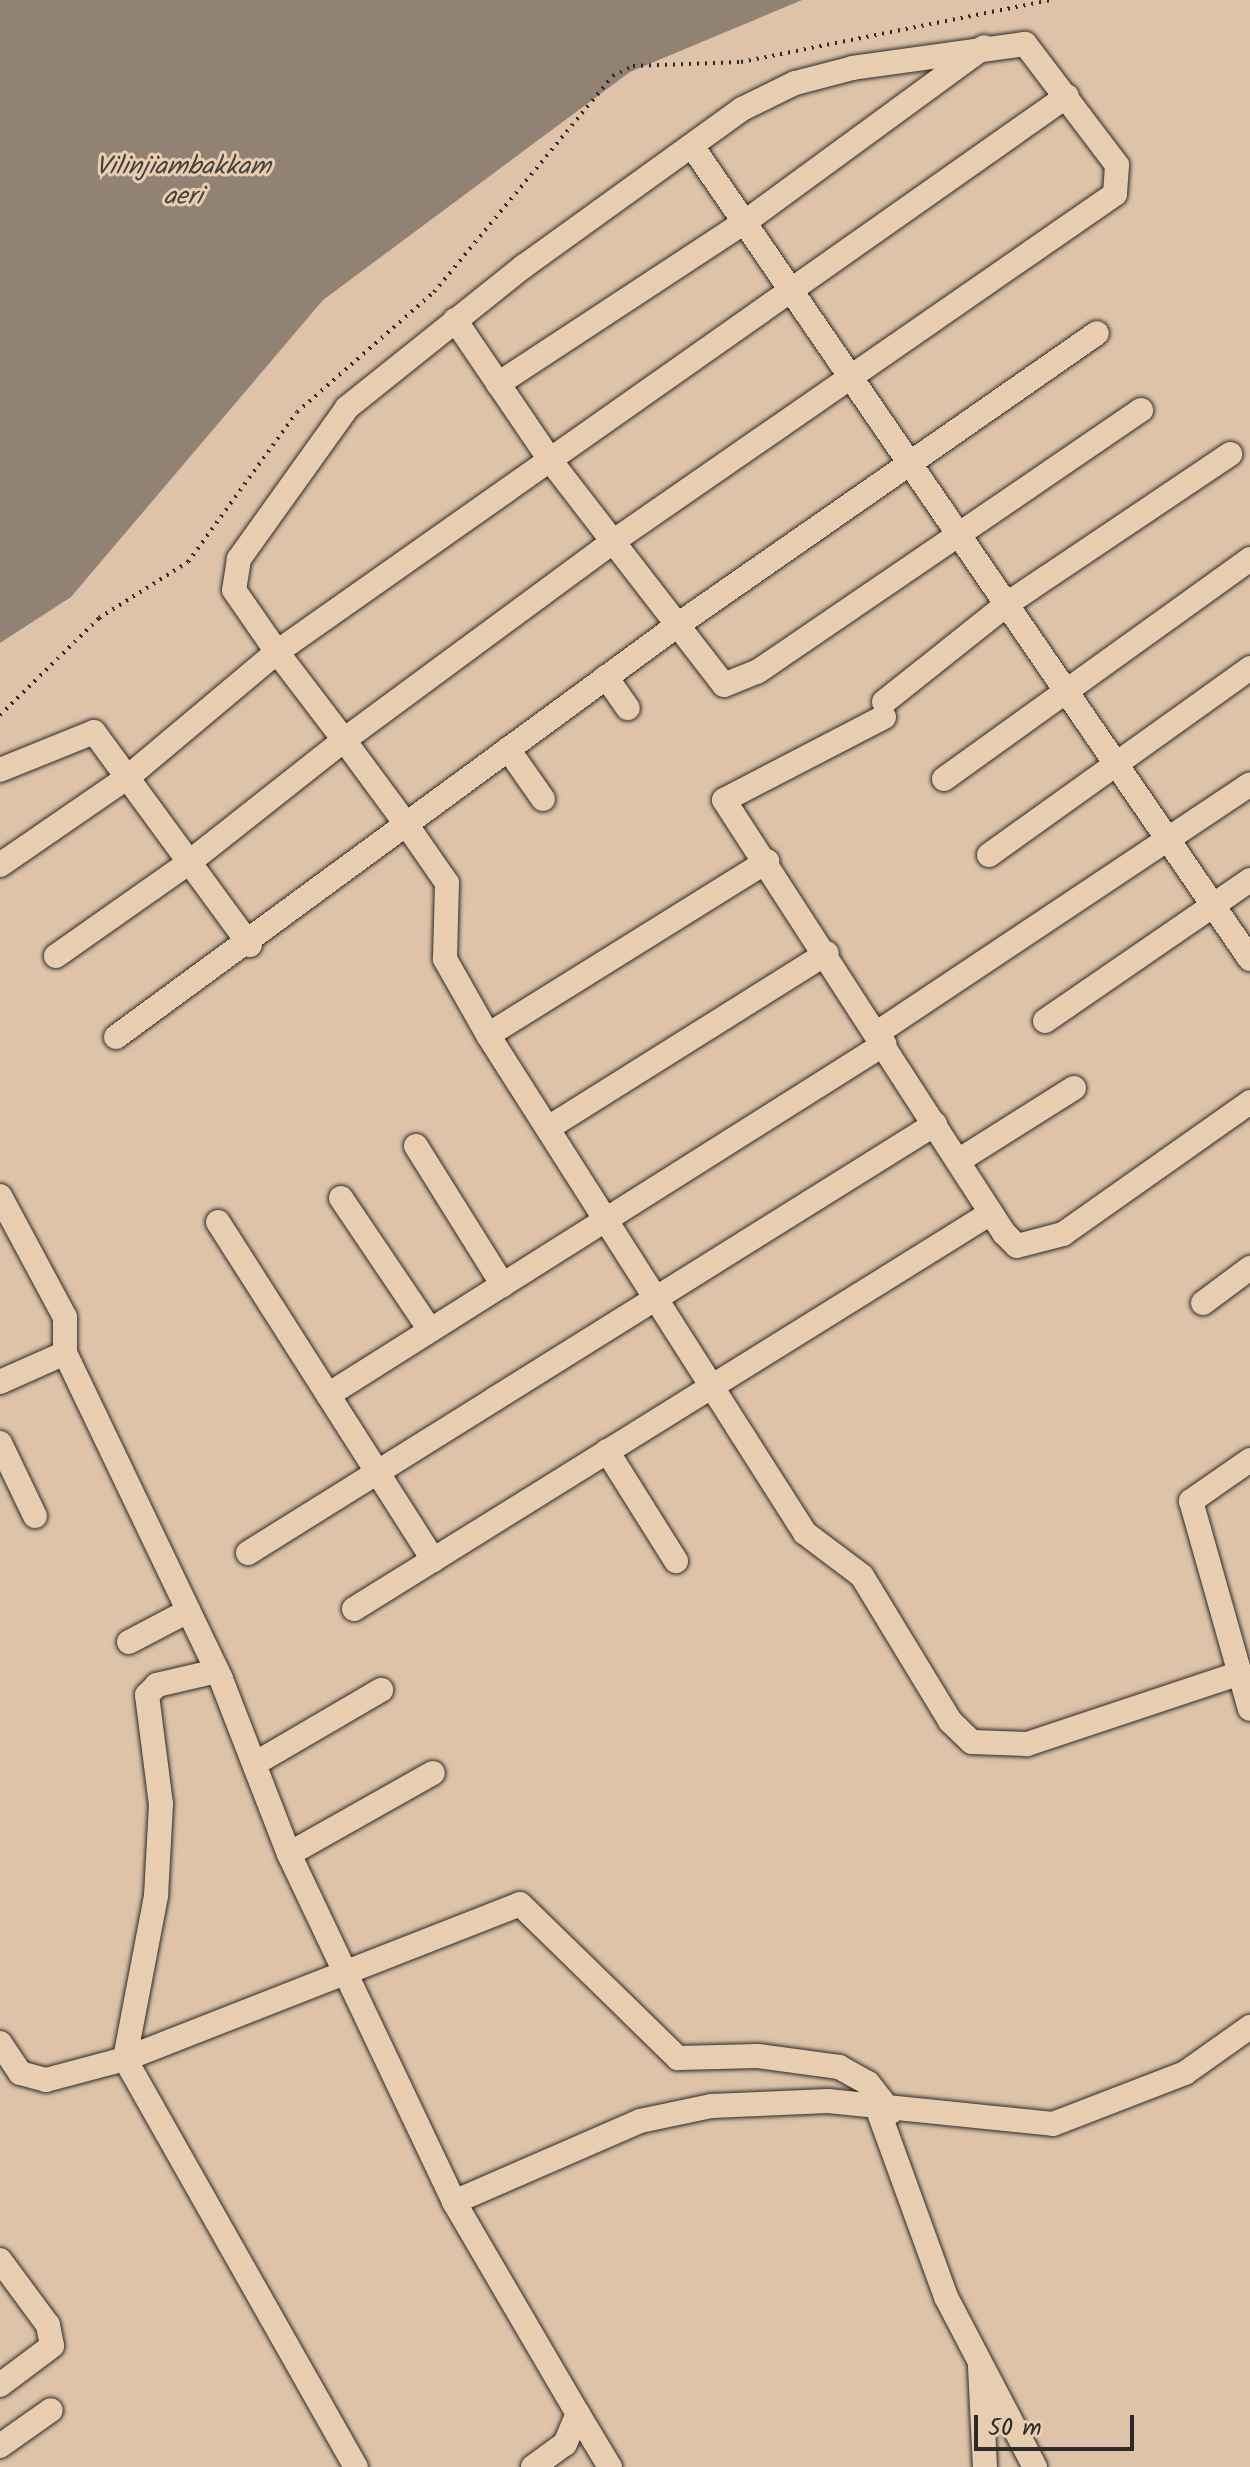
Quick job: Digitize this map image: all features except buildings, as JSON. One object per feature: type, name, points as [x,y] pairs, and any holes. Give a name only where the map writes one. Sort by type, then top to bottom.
[{"type":"street","points":[[56,956],[187,864],[344,740],[611,543],[1115,194],[1117,165],[1025,44],[986,46],[795,83],[742,109],[455,320],[347,408],[239,559],[234,590],[277,652],[344,740],[406,824],[447,883],[445,959],[488,1035],[805,1533],[862,1576],[950,1721],[972,1742],[1027,1744],[1238,1674]]},
{"type":"street","points":[[498,384],[745,222],[986,46]]},
{"type":"street","points":[[0,865],[128,777],[277,652],[1067,96]]},
{"type":"street","points":[[692,146],[1250,959]]},
{"type":"street","points":[[455,320],[550,460],[611,543],[711,674],[724,685],[738,684],[1141,410]]},
{"type":"street","points":[[116,1037],[250,945],[406,824],[676,626],[912,466],[1097,333]]},
{"type":"street","points":[[1230,454],[1007,604],[884,710],[724,800],[827,953],[991,1213],[1017,1246],[1063,1234],[1250,1102]]},
{"type":"street","points":[[944,779],[1065,688],[1250,559]]},
{"type":"street","points":[[989,855],[1250,668]]},
{"type":"street","points":[[606,677],[628,708]]},
{"type":"street","points":[[0,770],[94,732],[187,864],[250,945]]},
{"type":"street","points":[[508,749],[543,799]]},
{"type":"street","points":[[328,1395],[606,1219],[881,1038],[1250,784]]},
{"type":"street","points":[[488,1035],[767,861]]},
{"type":"street","points":[[1045,1021],[1250,880]]},
{"type":"street","points":[[548,1128],[827,953]]},
{"type":"street","points":[[958,1161],[1074,1088]]},
{"type":"street","points":[[248,1553],[935,1124]]},
{"type":"street","points":[[416,1146],[503,1285]]},
{"type":"street","points":[[0,1196],[65,1317],[65,1353],[217,1671],[256,1763],[289,1854],[454,2202],[610,2467]]},
{"type":"street","points":[[341,1198],[430,1330]]},
{"type":"street","points":[[354,1609],[991,1213]]},
{"type":"street","points":[[218,1222],[433,1560]]},
{"type":"street","points":[[1203,1303],[1250,1268]]},
{"type":"street","points":[[0,1382],[65,1353]]},
{"type":"street","points":[[0,1443],[35,1516]]},
{"type":"street","points":[[607,1451],[676,1561]]},
{"type":"street","points":[[1250,1460],[1191,1501],[1250,1709]]},
{"type":"street","points":[[129,1642],[188,1611]]},
{"type":"street","points":[[217,1671],[157,1685],[147,1695],[161,1804],[157,1880],[125,2059],[356,2467]]},
{"type":"street","points":[[256,1763],[381,1690]]},
{"type":"street","points":[[289,1854],[433,1773]]},
{"type":"street","points":[[0,2043],[31,2078],[125,2059],[347,1975],[520,1904],[678,2058],[758,2056],[839,2067],[868,2083],[885,2111],[946,2297],[1035,2467]]},
{"type":"street","points":[[454,2202],[640,2121],[777,2100],[1053,2124],[1185,2073],[1250,2027]]},
{"type":"street","points":[[0,2260],[48,2325],[52,2346],[0,2385]]},
{"type":"street","points":[[980,2365],[985,2467]]},
{"type":"street","points":[[0,2446],[51,2410]]},
{"type":"street","points":[[533,2467],[565,2444],[578,2414]]},
{"type":"water","name":"Vilinjiambakkam aeri","points":[[0,0],[802,0],[630,72],[323,300],[71,597],[0,643]]}]
